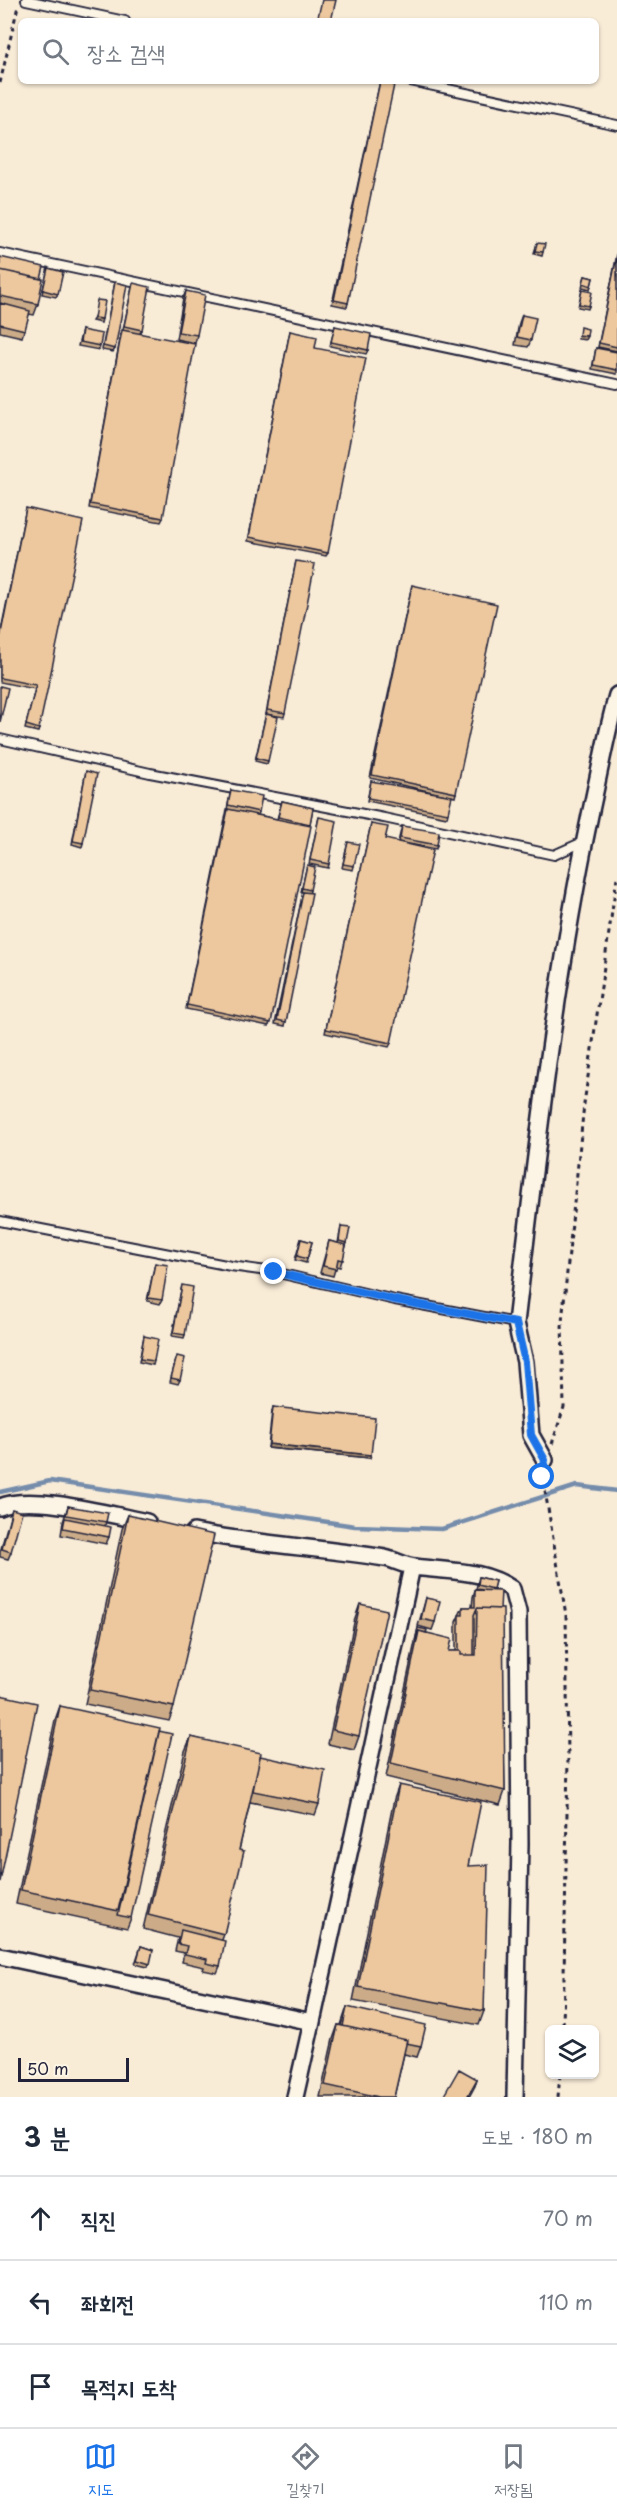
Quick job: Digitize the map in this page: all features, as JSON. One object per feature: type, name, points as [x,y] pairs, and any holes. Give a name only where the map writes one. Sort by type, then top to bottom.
[{"type":"street","points":[[545,1460],[531,1435],[525,1362],[516,1323],[552,1032],[585,841],[617,695]]},
{"type":"street","points":[[0,1507],[27,1502],[71,1507],[244,1542],[387,1558],[412,1567],[477,1573],[498,1579],[512,1589],[518,1612],[520,1843],[515,2097]]},
{"type":"street","points":[[295,2097],[412,1567]]},
{"type":"street","points":[[0,1956],[312,2022]]},
{"type":"lane","points":[[26,0],[111,18]]},
{"type":"lane","points":[[424,84],[617,125]]},
{"type":"lane","points":[[0,253],[617,384]]},
{"type":"lane","points":[[0,739],[150,773],[384,818],[554,855],[585,841]]},
{"type":"lane","points":[[0,1221],[231,1266],[274,1272],[395,1300],[516,1323]]},
{"type":"path","points":[[0,83],[19,0]]},
{"type":"path","points":[[563,2025],[568,1758],[566,1615],[542,1477],[545,1460],[564,1407],[562,1322],[582,1116],[617,877]]},
{"type":"path","points":[[558,2097],[560,2079]]},
{"type":"building","points":[[322,0],[336,0],[332,18],[318,18]]},
{"type":"building","points":[[379,84],[390,84],[394,85],[348,303],[334,300]]},
{"type":"building","points":[[537,243],[545,244],[543,252],[535,251]]},
{"type":"building","points":[[617,256],[617,347],[599,343]]},
{"type":"building","points":[[0,257],[44,267],[41,279],[0,270]]},
{"type":"building","points":[[48,268],[63,272],[58,294],[43,290]]},
{"type":"building","points":[[0,270],[43,279],[38,304],[0,296]]},
{"type":"building","points":[[585,276],[593,278],[591,286],[583,283]]},
{"type":"building","points":[[115,282],[127,285],[115,349],[103,346]]},
{"type":"building","points":[[133,283],[150,287],[142,330],[124,326]]},
{"type":"building","points":[[582,290],[592,292],[589,306],[579,304]]},
{"type":"building","points":[[186,291],[205,295],[197,335],[178,332]]},
{"type":"building","points":[[97,300],[105,301],[102,319],[94,318]]},
{"type":"building","points":[[0,303],[30,311],[25,330],[0,324]]},
{"type":"building","points":[[522,315],[536,318],[531,340],[517,337]]},
{"type":"building","points":[[335,326],[371,334],[368,350],[331,342]]},
{"type":"building","points":[[580,327],[588,329],[587,336],[579,335]]},
{"type":"building","points":[[82,330],[102,334],[100,346],[80,342]]},
{"type":"building","points":[[122,330],[195,344],[163,518],[90,504]]},
{"type":"building","points":[[290,331],[317,337],[315,348],[366,358],[328,553],[249,537]]},
{"type":"building","points":[[596,348],[617,352],[617,370],[593,365]]},
{"type":"building","points":[[26,508],[83,521],[39,729],[26,725],[36,685],[0,678],[0,638]]},
{"type":"building","points":[[296,561],[315,564],[285,713],[267,710]]},
{"type":"building","points":[[412,585],[497,604],[456,793],[372,775]]},
{"type":"building","points":[[0,686],[8,688],[0,722]]},
{"type":"building","points":[[266,714],[278,717],[268,761],[256,758]]},
{"type":"building","points":[[86,771],[97,774],[83,843],[73,841]]},
{"type":"building","points":[[371,781],[452,796],[448,813],[368,798]]},
{"type":"building","points":[[231,790],[262,796],[259,812],[228,805]]},
{"type":"building","points":[[282,801],[313,808],[310,824],[278,817]]},
{"type":"building","points":[[228,809],[311,826],[271,1023],[187,1005]]},
{"type":"building","points":[[319,817],[337,821],[329,864],[310,860]]},
{"type":"building","points":[[371,824],[388,827],[385,839],[433,850],[391,1043],[326,1029]]},
{"type":"building","points":[[402,826],[439,832],[437,845],[400,838]]},
{"type":"building","points":[[348,842],[359,844],[354,866],[343,864]]},
{"type":"building","points":[[307,865],[315,867],[310,890],[302,888]]},
{"type":"building","points":[[303,892],[312,893],[286,1022],[277,1020]]},
{"type":"building","points":[[341,1227],[350,1228],[347,1243],[339,1241]]},
{"type":"building","points":[[301,1239],[312,1242],[307,1259],[297,1256]]},
{"type":"building","points":[[329,1241],[346,1245],[343,1260],[338,1259],[336,1269],[323,1266]]},
{"type":"building","points":[[155,1263],[168,1265],[162,1300],[148,1298]]},
{"type":"building","points":[[182,1285],[193,1287],[185,1335],[173,1333]]},
{"type":"building","points":[[144,1336],[158,1339],[154,1361],[140,1359]]},
{"type":"building","points":[[177,1356],[185,1358],[180,1380],[171,1378]]},
{"type":"building","points":[[273,1407],[375,1418],[371,1455],[269,1444]]},
{"type":"building","points":[[68,1506],[108,1513],[106,1522],[66,1515]]},
{"type":"building","points":[[12,1509],[22,1512],[11,1552],[2,1549]]},
{"type":"building","points":[[128,1515],[214,1535],[174,1707],[90,1690]]},
{"type":"building","points":[[65,1518],[111,1527],[109,1537],[63,1528]]},
{"type":"building","points":[[479,1577],[495,1581],[493,1589],[478,1585]]},
{"type":"building","points":[[475,1590],[501,1591],[500,1609],[477,1608],[474,1615],[474,1655],[461,1655],[459,1615],[463,1615],[463,1607],[475,1607]]},
{"type":"building","points":[[426,1598],[440,1601],[435,1622],[421,1619]]},
{"type":"building","points":[[360,1604],[387,1610],[359,1736],[333,1730]]},
{"type":"building","points":[[477,1608],[503,1609],[505,1791],[391,1763],[419,1631],[452,1639],[449,1651],[461,1651],[461,1655],[476,1655]]},
{"type":"building","points":[[418,1628],[427,1630],[426,1633],[419,1631],[415,1641]]},
{"type":"building","points":[[0,1695],[37,1703],[0,1882]]},
{"type":"building","points":[[60,1706],[160,1728],[119,1911],[21,1890]]},
{"type":"building","points":[[159,1731],[172,1734],[131,1918],[117,1915]]},
{"type":"building","points":[[191,1737],[261,1753],[239,1850],[244,1851],[224,1934],[148,1915]]},
{"type":"building","points":[[260,1756],[325,1770],[319,1804],[253,1791]]},
{"type":"building","points":[[399,1785],[481,1802],[468,1866],[488,1865],[484,2011],[358,1987]]},
{"type":"building","points":[[181,1930],[225,1941],[220,1966],[206,1963],[207,1959],[185,1954],[187,1946],[178,1944]]},
{"type":"building","points":[[141,1946],[153,1950],[150,1964],[137,1960]]},
{"type":"building","points":[[347,2007],[426,2025],[421,2046],[406,2043],[407,2040],[343,2026]]},
{"type":"building","points":[[338,2025],[407,2040],[394,2097],[379,2097],[325,2085]]},
{"type":"building","points":[[459,2069],[477,2079],[467,2097],[443,2097]]},
{"type":"waterway","points":[[0,1492],[50,1481],[355,1526],[442,1529],[577,1486],[617,1491]]},
{"type":"route","points":[[274,1272],[395,1300],[516,1323],[525,1362],[531,1435],[545,1460],[542,1477]]}]
